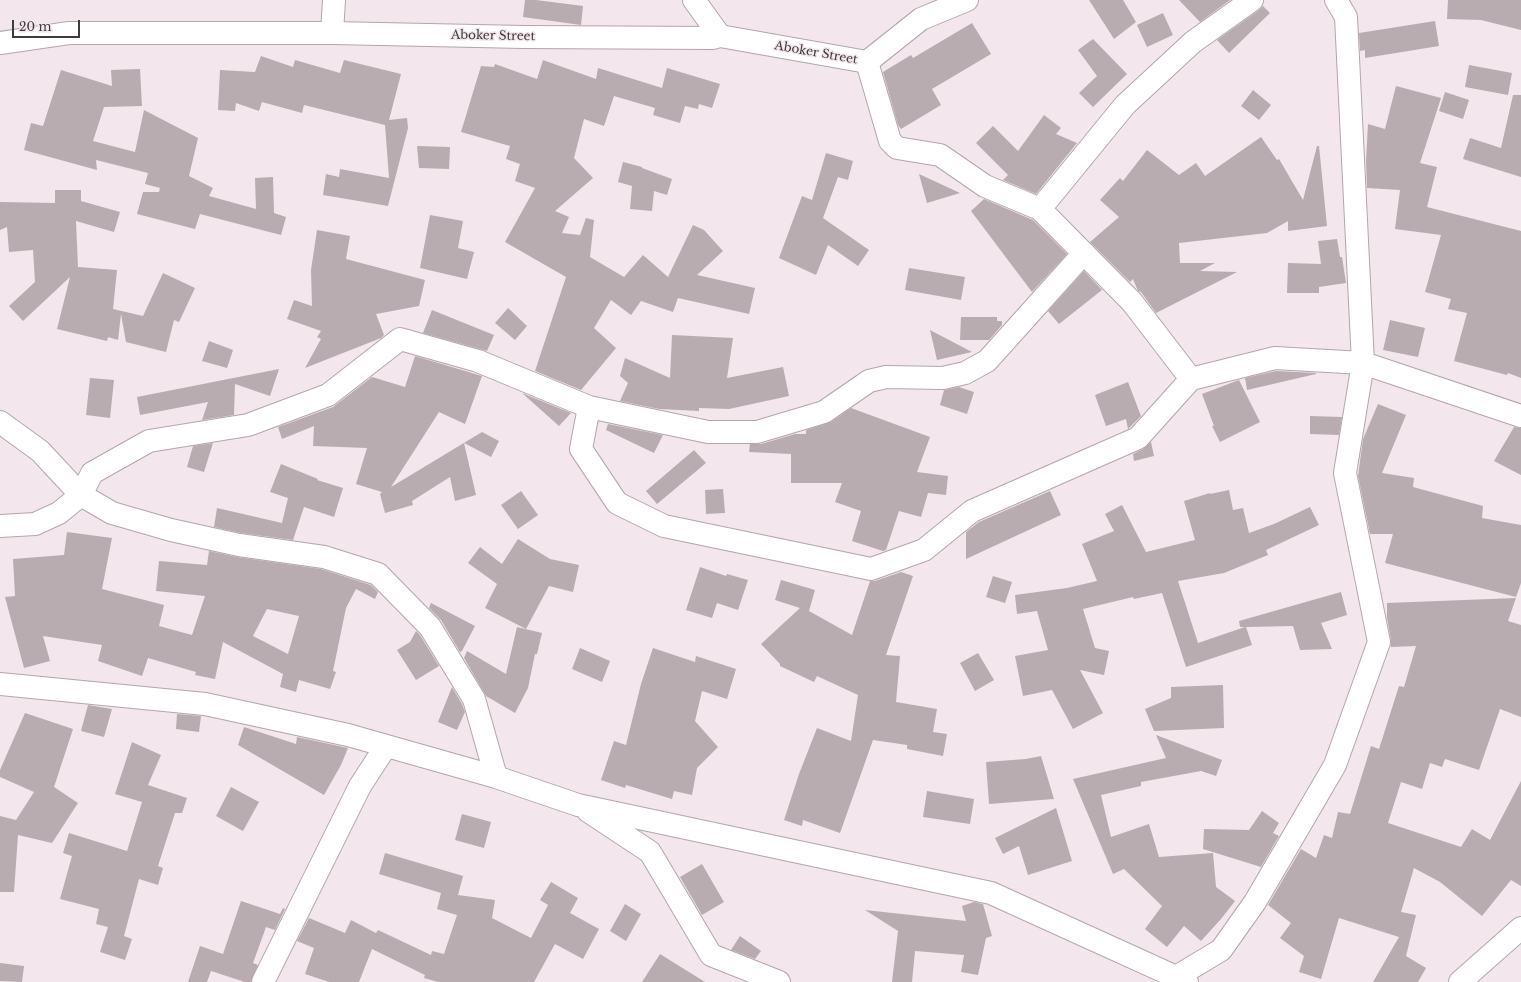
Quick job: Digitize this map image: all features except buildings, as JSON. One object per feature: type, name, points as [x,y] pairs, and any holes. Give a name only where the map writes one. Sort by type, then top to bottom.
[{"type":"street","points":[[332,33],[334,0]]},
{"type":"street","points":[[694,0],[720,36]]},
{"type":"street","name":"Aboker Street","points":[[0,43],[69,33],[332,33],[532,37],[713,38],[720,36],[867,62],[921,19],[967,0]]},
{"type":"street","points":[[1040,208],[1125,105],[1193,42],[1252,0]]},
{"type":"street","points":[[0,684],[205,704],[348,735],[496,777],[578,805],[991,893],[1178,980],[1220,950],[1255,902],[1335,765],[1379,642],[1345,473],[1363,363],[1346,17],[1336,0]]},
{"type":"street","points":[[867,62],[890,141],[897,148],[940,155],[985,186],[1040,208],[1132,302],[1192,379]]},
{"type":"street","points":[[0,526],[35,524],[59,513],[81,495],[92,473],[149,441],[248,425],[328,395],[400,340],[478,361],[589,407],[708,432],[757,432],[824,412],[869,381],[886,377],[944,378],[965,374],[987,361],[1084,253]]},
{"type":"street","points":[[589,407],[582,449],[617,502],[664,526],[871,569],[924,550],[972,511],[1138,438],[1192,379],[1275,358],[1363,363],[1521,416]]},
{"type":"street","points":[[0,422],[40,451],[81,495],[112,514],[171,530],[239,545],[324,557],[378,574],[430,628],[474,700],[496,777]]},
{"type":"street","points":[[263,982],[360,786],[386,746]]},
{"type":"street","points":[[578,805],[650,852],[711,956],[779,982]]},
{"type":"street","points":[[1460,982],[1521,928]]}]
